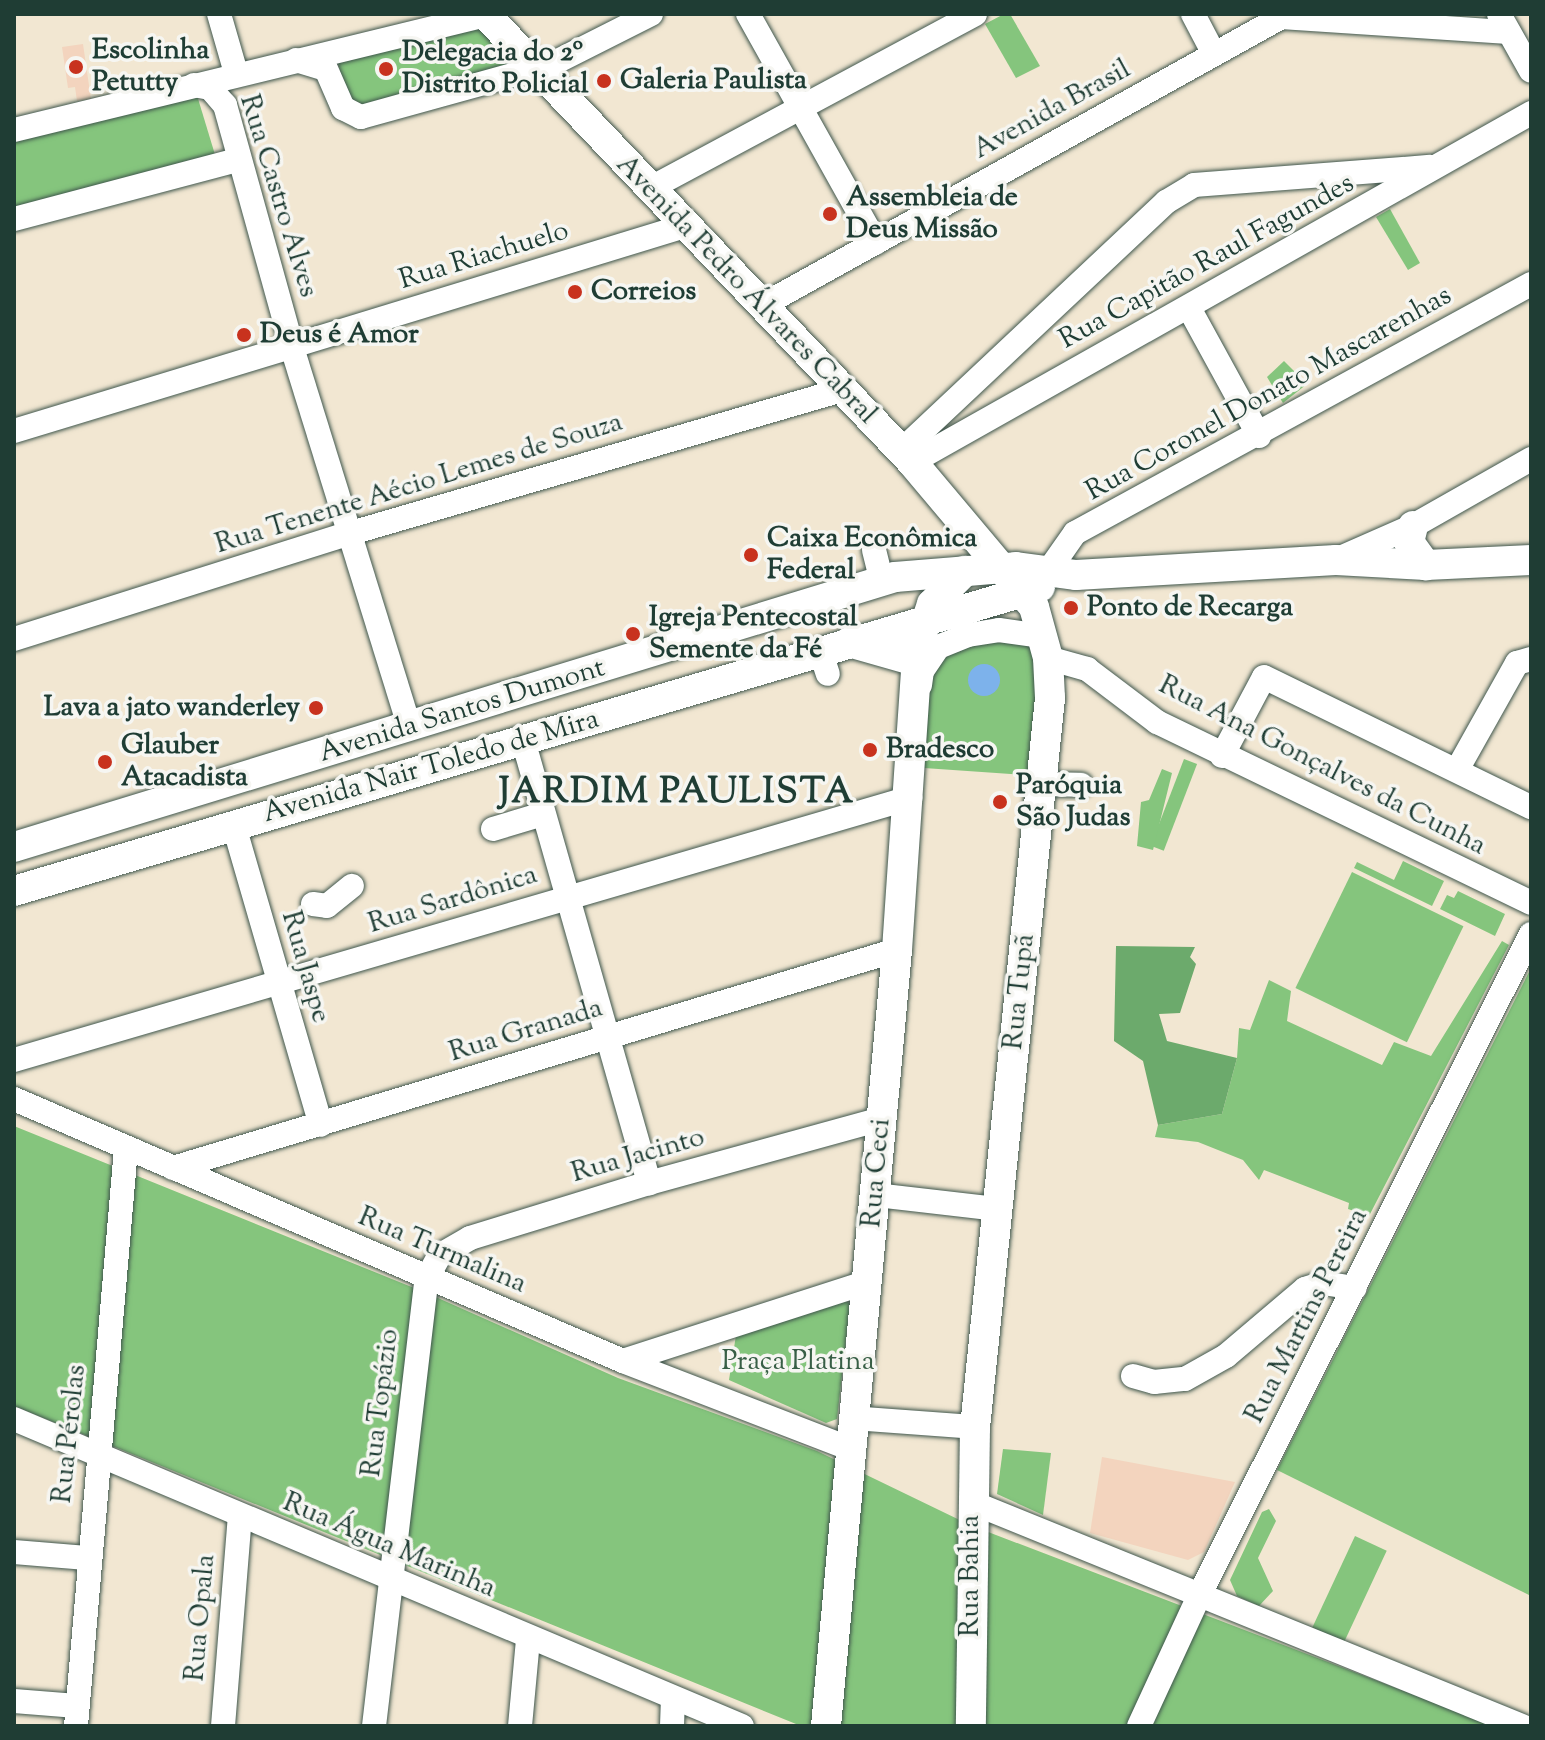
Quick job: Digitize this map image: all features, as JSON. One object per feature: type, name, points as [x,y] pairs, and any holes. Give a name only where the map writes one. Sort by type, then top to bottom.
[{"type":"main road","name":"Avenida Pedro Álvares Cabral","points":[[485,14],[906,457],[1014,579]]},
{"type":"main road","points":[[1413,526],[1409,542],[1426,565]]},
{"type":"main road","points":[[832,655],[924,621],[1014,579],[1062,573],[1336,560],[1426,565],[1531,560]]},
{"type":"main road","points":[[924,621],[943,589],[965,571]]},
{"type":"main road","name":"Avenida Santos Dumont","points":[[14,847],[735,630],[882,581],[965,571],[1014,579]]},
{"type":"main road","name":"Rua Tupã","points":[[975,1427],[1050,698],[1045,647],[1034,607],[1014,579]]},
{"type":"main road","name":"Rua Ceci","points":[[826,1726],[852,1418],[876,1195],[924,621]]},
{"type":"main road","points":[[693,690],[747,667],[753,658],[753,647],[735,630]]},
{"type":"main road","points":[[832,655],[919,662]]},
{"type":"main road","name":"Avenida Nair Toledo de Mira","points":[[14,891],[693,690],[832,655]]},
{"type":"main road","points":[[336,748],[330,772],[344,792]]},
{"type":"main road","name":"Rua Bahia","points":[[971,1726],[971,1502],[975,1427]]},
{"type":"street","points":[[219,14],[236,73]]},
{"type":"street","points":[[14,130],[485,14]]},
{"type":"street","points":[[353,45],[339,60],[335,80],[343,108],[361,117],[536,70],[651,14]]},
{"type":"street","points":[[748,14],[876,243]]},
{"type":"street","points":[[649,189],[975,14]]},
{"type":"street","points":[[1193,14],[1214,54]]},
{"type":"street","points":[[1284,15],[1504,23],[1531,71]]},
{"type":"street","name":"Avenida Brasil","points":[[763,305],[1284,15]]},
{"type":"street","points":[[294,60],[321,66],[335,80]]},
{"type":"street","name":"Rua Castro Alves","points":[[194,85],[219,95],[292,346],[409,726]]},
{"type":"street","name":"Rua Capitão Raul Fagundes","points":[[906,457],[996,415],[1531,113]]},
{"type":"street","points":[[14,219],[238,160]]},
{"type":"street","points":[[906,457],[974,385],[1166,202],[1194,185],[1438,166]]},
{"type":"street","name":"Rua Riachuelo","points":[[14,431],[686,226]]},
{"type":"street","name":"Rua Coronel Donato Mascarenhas","points":[[1062,573],[1075,533],[1259,436],[1531,284]]},
{"type":"street","points":[[1189,308],[1259,436]]},
{"type":"street","points":[[974,385],[996,415]]},
{"type":"street","name":"Rua Tenente Aécio Lemes de Souza","points":[[14,639],[351,533],[842,390]]},
{"type":"street","points":[[1336,560],[1413,526],[1531,459]]},
{"type":"street","points":[[874,550],[882,581]]},
{"type":"street","name":"Rua Ana Gonçalves da Cunha","points":[[917,708],[922,671],[938,647],[999,630],[1045,647],[1087,669],[1157,722],[1222,756],[1531,903]]},
{"type":"street","points":[[1457,770],[1517,663],[1531,659]]},
{"type":"street","points":[[1222,756],[1264,677],[1531,807]]},
{"type":"street","points":[[523,740],[649,1183]]},
{"type":"street","points":[[1042,784],[1081,785]]},
{"type":"street","name":"Rua Sardônica","points":[[14,1060],[910,798]]},
{"type":"street","points":[[495,836],[544,821]]},
{"type":"street","name":"Rua Jaspe","points":[[234,826],[321,1125]]},
{"type":"street","name":"Rua Martins Pereira","points":[[1139,1726],[1201,1592],[1531,934]]},
{"type":"street","name":"Rua Granada","points":[[173,1168],[897,950]]},
{"type":"street","name":"Rua Turmalina","points":[[14,1099],[623,1361],[851,1449]]},
{"type":"street","name":"Rua Jacinto","points":[[427,1278],[439,1256],[470,1238],[649,1183],[882,1119]]},
{"type":"street","name":"Rua Pérolas","points":[[76,1716],[87,1558],[100,1456],[126,1149]]},
{"type":"street","points":[[876,1195],[997,1209]]},
{"type":"street","name":"Rua Topázio","points":[[374,1726],[389,1577],[427,1278]]},
{"type":"street","points":[[623,1361],[867,1282]]},
{"type":"street","points":[[1133,1376],[1154,1382],[1185,1379],[1226,1356],[1305,1289],[1323,1283],[1355,1288]]},
{"type":"street","points":[[852,1418],[975,1427]]},
{"type":"street","name":"Rua Água Marinha","points":[[14,1419],[673,1701],[742,1726]]},
{"type":"street","points":[[971,1502],[1178,1570],[1201,1592],[1522,1726]]},
{"type":"street","name":"Rua Opala","points":[[223,1726],[240,1516]]},
{"type":"street","points":[[14,1552],[87,1558]]},
{"type":"street","points":[[520,1726],[528,1639]]},
{"type":"street","points":[[14,1701],[76,1716]]},
{"type":"street","points":[[672,1726],[673,1701]]},
{"type":"shaded area","name":"Escolinha Petutty","points":[[83,44],[91,99],[77,101],[75,87],[68,88],[62,47]]},
{"type":"shaded area","points":[[1102,1457],[1235,1482],[1204,1552],[1188,1560],[1090,1533]]},
{"type":"green space","points":[[1010,14],[1040,66],[1016,78],[985,24]]},
{"type":"green space","points":[[485,23],[515,62],[512,70],[348,109],[337,57]]},
{"type":"green space","points":[[196,92],[216,158],[14,212],[14,137]]},
{"type":"green space","points":[[1390,209],[1420,263],[1408,270],[1376,217]]},
{"type":"green space","points":[[1284,361],[1307,384],[1283,403],[1267,377]]},
{"type":"green space","points":[[976,640],[1036,646],[1039,776],[924,768],[932,659]]},
{"type":"green space","points":[[1184,759],[1197,764],[1164,851],[1151,846]]},
{"type":"green space","points":[[1162,769],[1172,773],[1153,850],[1137,846],[1141,802],[1149,800]]},
{"type":"green space","points":[[1403,861],[1444,881],[1432,906],[1354,868],[1357,862],[1394,880]]},
{"type":"green space","points":[[1352,872],[1463,926],[1407,1042],[1295,988]]},
{"type":"green space","points":[[1458,891],[1505,914],[1495,936],[1440,909],[1447,895],[1454,898]]},
{"type":"green space","points":[[1502,941],[1509,945],[1369,1216],[1348,1209],[1349,1203],[1264,1170],[1259,1180],[1243,1160],[1198,1142],[1155,1137],[1158,1125],[1222,1114],[1237,1058],[1239,1028],[1250,1030],[1269,980],[1291,991],[1287,1021],[1382,1065],[1394,1042],[1431,1056]]},
{"type":"green space","points":[[1116,946],[1195,947],[1190,957],[1196,964],[1180,1013],[1159,1014],[1167,1041],[1237,1058],[1222,1114],[1158,1125],[1143,1061],[1114,1041]]},
{"type":"green space","points":[[1531,968],[1531,1596],[1277,1470]]},
{"type":"green space","points":[[14,1126],[429,1294],[618,1378],[817,1451],[970,1525],[1495,1726],[801,1726],[14,1406]]},
{"type":"green space","name":"Praça Platina","points":[[845,1300],[850,1304],[837,1419],[826,1423],[729,1380],[736,1335]]},
{"type":"green space","points":[[1003,1449],[1051,1453],[1043,1515],[997,1494]]},
{"type":"green space","points":[[1269,1509],[1276,1521],[1258,1558],[1273,1591],[1259,1606],[1237,1596],[1230,1580],[1262,1512]]},
{"type":"green space","points":[[1355,1536],[1387,1551],[1344,1642],[1312,1628]]},
{"type":"water","points":[[984,664],[996,668],[1000,680],[996,692],[984,696],[972,692],[968,680],[972,668]]},
{"type":"place","name":"Escolinha Petutty","points":[[76,67]]},
{"type":"place","name":"Delegacia do 2º Distrito Policial","points":[[386,69]]},
{"type":"place","name":"Galeria Paulista","points":[[604,81]]},
{"type":"place","name":"Assembleia de Deus Missão","points":[[830,214]]},
{"type":"place","name":"Correios","points":[[575,292]]},
{"type":"place","name":"Deus é Amor","points":[[244,335]]},
{"type":"place","name":"Caixa Econômica Federal","points":[[751,555]]},
{"type":"place","name":"Ponto de Recarga","points":[[1071,608]]},
{"type":"place","name":"Igreja Pentecostal Semente da Fé","points":[[633,634]]},
{"type":"place","name":"Lava a jato wanderley","points":[[316,708]]},
{"type":"place","name":"Bradesco","points":[[870,750]]},
{"type":"place","name":"Glauber Atacadista","points":[[105,762]]},
{"type":"place","name":"Paróquia São Judas","points":[[1000,802]]},
{"type":"district","name":"JARDIM PAULISTA","points":[[677,794]]}]
